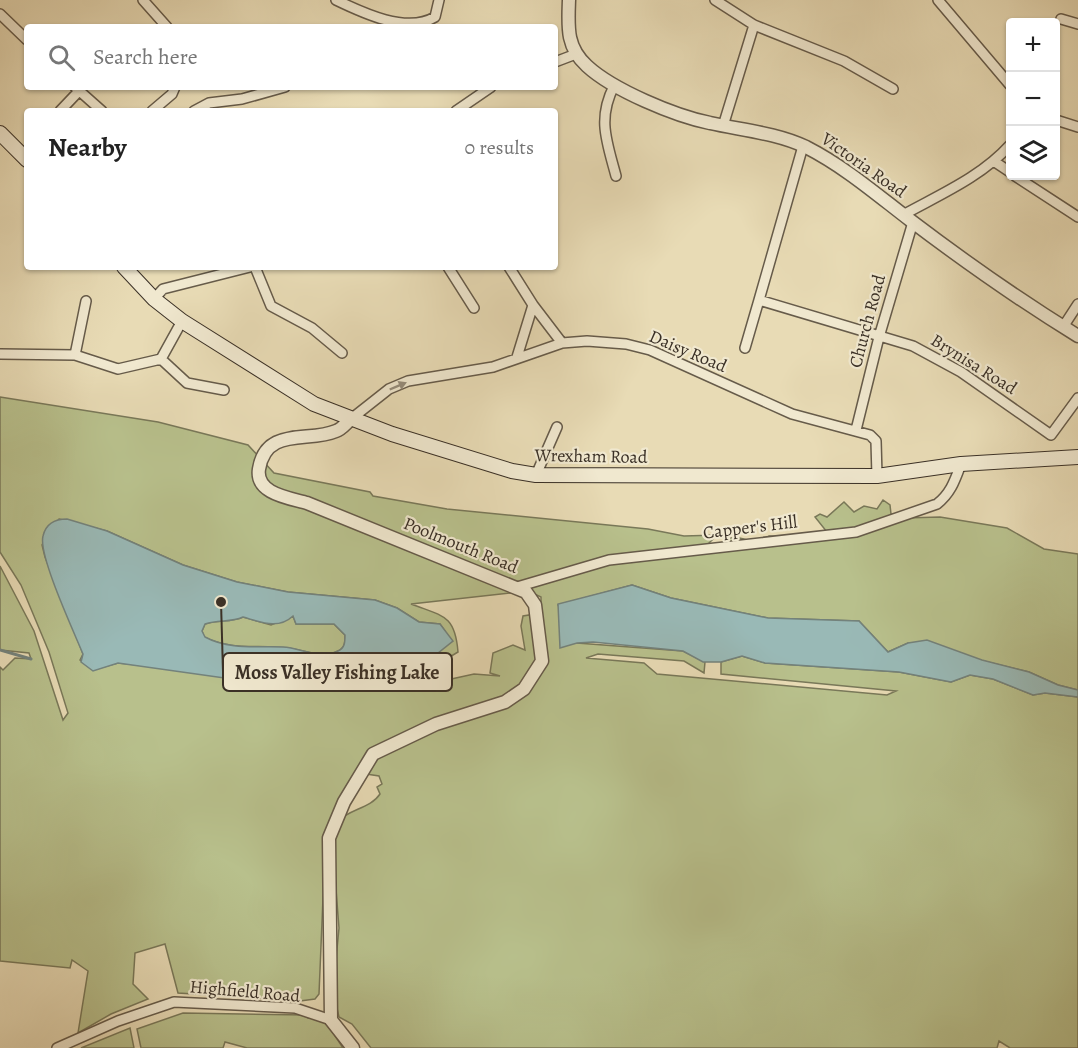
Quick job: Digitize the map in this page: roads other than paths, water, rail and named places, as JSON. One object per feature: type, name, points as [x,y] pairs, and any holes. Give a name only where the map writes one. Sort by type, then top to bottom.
[{"type":"main road","points":[[0,133],[24,151]]},
{"type":"main road","name":"Wrexham Road","points":[[127,270],[154,299],[182,321],[314,404],[351,419],[512,471],[536,475],[877,476],[961,464],[1078,457]]},
{"type":"street","points":[[143,0],[164,24]]},
{"type":"street","points":[[336,0],[355,9],[406,24],[425,23],[435,17],[439,0]]},
{"type":"street","points":[[558,61],[576,54],[567,30],[569,0]]},
{"type":"street","points":[[716,0],[754,25],[844,61],[893,89]]},
{"type":"street","points":[[938,0],[1006,79]]},
{"type":"street","points":[[0,14],[24,37]]},
{"type":"street","points":[[1061,19],[1078,24]]},
{"type":"street","points":[[723,126],[754,25]]},
{"type":"street","name":"Victoria Road","points":[[576,54],[588,67],[614,86],[696,118],[777,137],[803,146],[850,173],[908,218],[1078,336]]},
{"type":"street","points":[[614,86],[606,102],[603,126],[616,176]]},
{"type":"street","points":[[62,108],[76,90]]},
{"type":"street","points":[[78,90],[99,108]]},
{"type":"street","points":[[156,108],[174,90]]},
{"type":"street","points":[[200,108],[209,103],[242,99],[274,90]]},
{"type":"street","points":[[460,108],[486,90]]},
{"type":"street","points":[[1060,121],[1078,127]]},
{"type":"street","points":[[745,348],[803,146]]},
{"type":"street","points":[[908,218],[995,162],[1006,150]]},
{"type":"street","points":[[995,162],[1006,169]]},
{"type":"street","points":[[1022,180],[1078,217]]},
{"type":"street","name":"Church Road","points":[[856,430],[908,218]]},
{"type":"street","points":[[154,299],[163,289],[230,270]]},
{"type":"street","points":[[256,270],[271,306],[312,328],[342,353]]},
{"type":"street","points":[[450,270],[474,308]]},
{"type":"street","points":[[511,270],[533,305],[562,343]]},
{"type":"street","name":"Brynisa Road","points":[[759,300],[879,337],[913,345],[961,372],[1051,435],[1078,398]]},
{"type":"street","points":[[75,355],[86,301]]},
{"type":"street","points":[[1063,327],[1078,304]]},
{"type":"street","points":[[517,357],[533,305]]},
{"type":"street","points":[[0,354],[75,355],[118,369],[161,359],[182,321]]},
{"type":"street","name":"Daisy Road","points":[[351,419],[399,384],[421,378],[493,367],[562,343],[588,341],[626,344],[650,350],[792,414],[870,435],[876,441],[877,476]]},
{"type":"street","points":[[161,359],[187,383],[224,390]]},
{"type":"street","name":"Poolmouth Road","points":[[331,1020],[329,838],[344,801],[373,754],[436,724],[505,702],[525,689],[542,661],[535,605],[526,592],[307,503],[276,494],[262,485],[258,476],[263,456],[282,439],[336,431],[351,419]]},
{"type":"street","points":[[536,475],[557,427]]},
{"type":"street","name":"Capper's Hill","points":[[517,587],[609,560],[856,531],[937,504],[946,497],[954,485],[961,464]]},
{"type":"street","name":"Highfield Road","points":[[57,1048],[118,1021],[174,1002],[197,1001],[295,1008],[331,1020]]},
{"type":"street","points":[[331,1020],[353,1048]]},
{"type":"water","points":[[63,519],[107,531],[183,565],[237,582],[288,592],[375,600],[397,608],[419,622],[440,624],[453,641],[423,665],[399,666],[336,685],[253,682],[118,663],[93,671],[81,662],[83,654],[51,576],[43,546],[46,528],[55,521]],"holes":[[[293,616],[296,624],[334,624],[345,635],[345,642],[340,650],[324,654],[283,647],[233,646],[205,637],[202,631],[205,624],[243,617],[275,624]]]},
{"type":"water","points":[[632,585],[671,598],[768,618],[859,621],[888,652],[908,643],[927,640],[1078,690],[1078,697],[1045,693],[1033,695],[993,679],[970,675],[951,682],[899,672],[765,663],[742,656],[721,662],[703,662],[683,651],[593,642],[577,643],[560,648],[558,604]]},
{"type":"waterway","points":[[0,650],[31,659]]},
{"type":"place","name":"Moss Valley Fishing Lake","points":[[221,602]]}]
